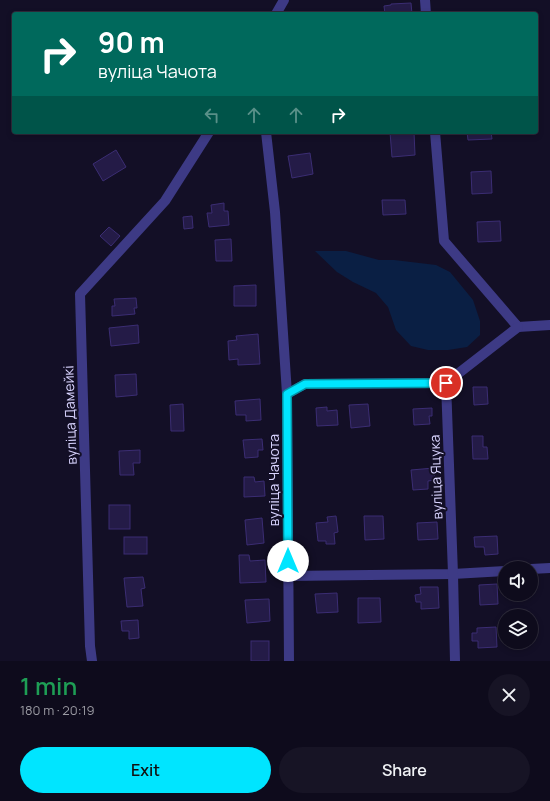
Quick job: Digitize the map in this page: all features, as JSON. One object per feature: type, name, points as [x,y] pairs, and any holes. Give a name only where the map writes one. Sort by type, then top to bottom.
[{"type":"street","points":[[277,12],[284,0]]},
{"type":"street","points":[[425,0],[426,12]]},
{"type":"street","name":"вуліца Дамейкі","points":[[92,661],[90,646],[80,294],[165,201],[208,134]]},
{"type":"street","name":"вуліца Чачота","points":[[266,134],[275,212],[287,394],[289,661]]},
{"type":"street","points":[[435,134],[444,241],[518,327]]},
{"type":"street","points":[[287,394],[305,384],[446,383],[518,327],[550,325]]},
{"type":"street","name":"вуліца Яцука","points":[[446,383],[455,661]]},
{"type":"street","points":[[538,569],[550,568]]},
{"type":"street","points":[[288,576],[453,574],[498,571]]},
{"type":"water","points":[[315,251],[346,251],[379,260],[394,260],[436,265],[450,272],[473,300],[480,321],[480,335],[467,347],[448,350],[428,350],[411,346],[396,330],[388,307],[376,293],[353,282],[337,272]]},
{"type":"building","points":[[411,3],[412,12],[385,12],[384,6],[391,4]]},
{"type":"building","points":[[390,134],[414,134],[415,155],[392,157]]},
{"type":"building","points":[[467,134],[491,134],[492,139],[468,140]]},
{"type":"building","points":[[116,150],[126,167],[103,181],[93,164]]},
{"type":"building","points":[[310,153],[313,174],[292,178],[288,156]]},
{"type":"building","points":[[491,171],[492,193],[472,194],[471,172]]},
{"type":"building","points":[[382,200],[405,200],[406,214],[383,215]]},
{"type":"building","points":[[224,203],[224,211],[228,211],[229,225],[209,227],[207,213],[212,213],[211,205]]},
{"type":"building","points":[[192,216],[193,228],[184,229],[183,217]]},
{"type":"building","points":[[500,221],[501,241],[478,242],[477,222]]},
{"type":"building","points":[[109,227],[120,236],[111,246],[100,236]]},
{"type":"building","points":[[231,239],[232,261],[216,261],[215,240]]},
{"type":"building","points":[[256,285],[256,306],[234,306],[234,286]]},
{"type":"building","points":[[136,298],[137,308],[134,308],[135,314],[112,316],[112,306],[115,306],[114,299]]},
{"type":"building","points":[[138,325],[139,343],[111,346],[109,328]]},
{"type":"building","points":[[258,334],[260,364],[238,365],[238,359],[229,360],[228,341],[237,340],[236,336]]},
{"type":"building","points":[[136,374],[137,395],[116,397],[115,375]]},
{"type":"building","points":[[473,387],[487,387],[488,404],[474,405]]},
{"type":"building","points":[[260,399],[261,420],[246,421],[246,415],[236,415],[235,401]]},
{"type":"building","points":[[183,404],[184,431],[171,431],[170,405]]},
{"type":"building","points":[[368,404],[370,426],[351,428],[349,405]]},
{"type":"building","points":[[327,407],[327,411],[337,410],[338,425],[317,426],[316,408]]},
{"type":"building","points":[[432,408],[432,416],[429,416],[430,424],[414,425],[413,409]]},
{"type":"building","points":[[472,436],[483,436],[483,447],[487,447],[488,459],[473,459]]},
{"type":"building","points":[[262,439],[263,450],[258,450],[258,457],[245,458],[243,440]]},
{"type":"building","points":[[140,450],[140,463],[133,463],[134,475],[120,475],[119,451]]},
{"type":"building","points":[[434,468],[435,480],[428,481],[428,489],[413,490],[411,470]]},
{"type":"building","points":[[244,477],[254,477],[255,482],[264,481],[265,496],[244,497]]},
{"type":"building","points":[[109,505],[130,505],[130,529],[109,529]]},
{"type":"building","points":[[336,516],[338,532],[334,533],[335,544],[326,544],[326,541],[318,541],[316,523],[328,522],[327,517]]},
{"type":"building","points":[[364,516],[383,516],[384,539],[365,540]]},
{"type":"building","points":[[262,518],[264,543],[247,545],[245,520]]},
{"type":"building","points":[[437,522],[438,539],[418,540],[417,523]]},
{"type":"building","points":[[497,536],[498,554],[485,555],[484,547],[475,547],[474,537]]},
{"type":"building","points":[[124,537],[147,537],[147,554],[124,554]]},
{"type":"building","points":[[239,555],[249,555],[250,561],[265,560],[266,582],[240,583]]},
{"type":"building","points":[[143,577],[145,588],[141,589],[143,606],[127,607],[124,578]]},
{"type":"building","points":[[497,584],[498,604],[480,605],[479,585]]},
{"type":"building","points":[[420,587],[438,587],[439,608],[421,609],[421,602],[416,602],[415,595],[421,594]]},
{"type":"building","points":[[337,593],[338,612],[317,613],[315,594]]},
{"type":"building","points":[[358,598],[380,598],[381,622],[358,623]]},
{"type":"building","points":[[269,599],[270,621],[247,623],[245,600]]},
{"type":"building","points":[[138,620],[139,638],[129,639],[129,631],[122,631],[121,621]]},
{"type":"building","points":[[496,627],[497,647],[478,648],[478,641],[472,641],[472,633],[477,633],[477,628]]},
{"type":"building","points":[[251,641],[269,641],[269,661],[251,661]]},
{"type":"route","points":[[288,561],[287,394],[305,384],[446,383]]}]
